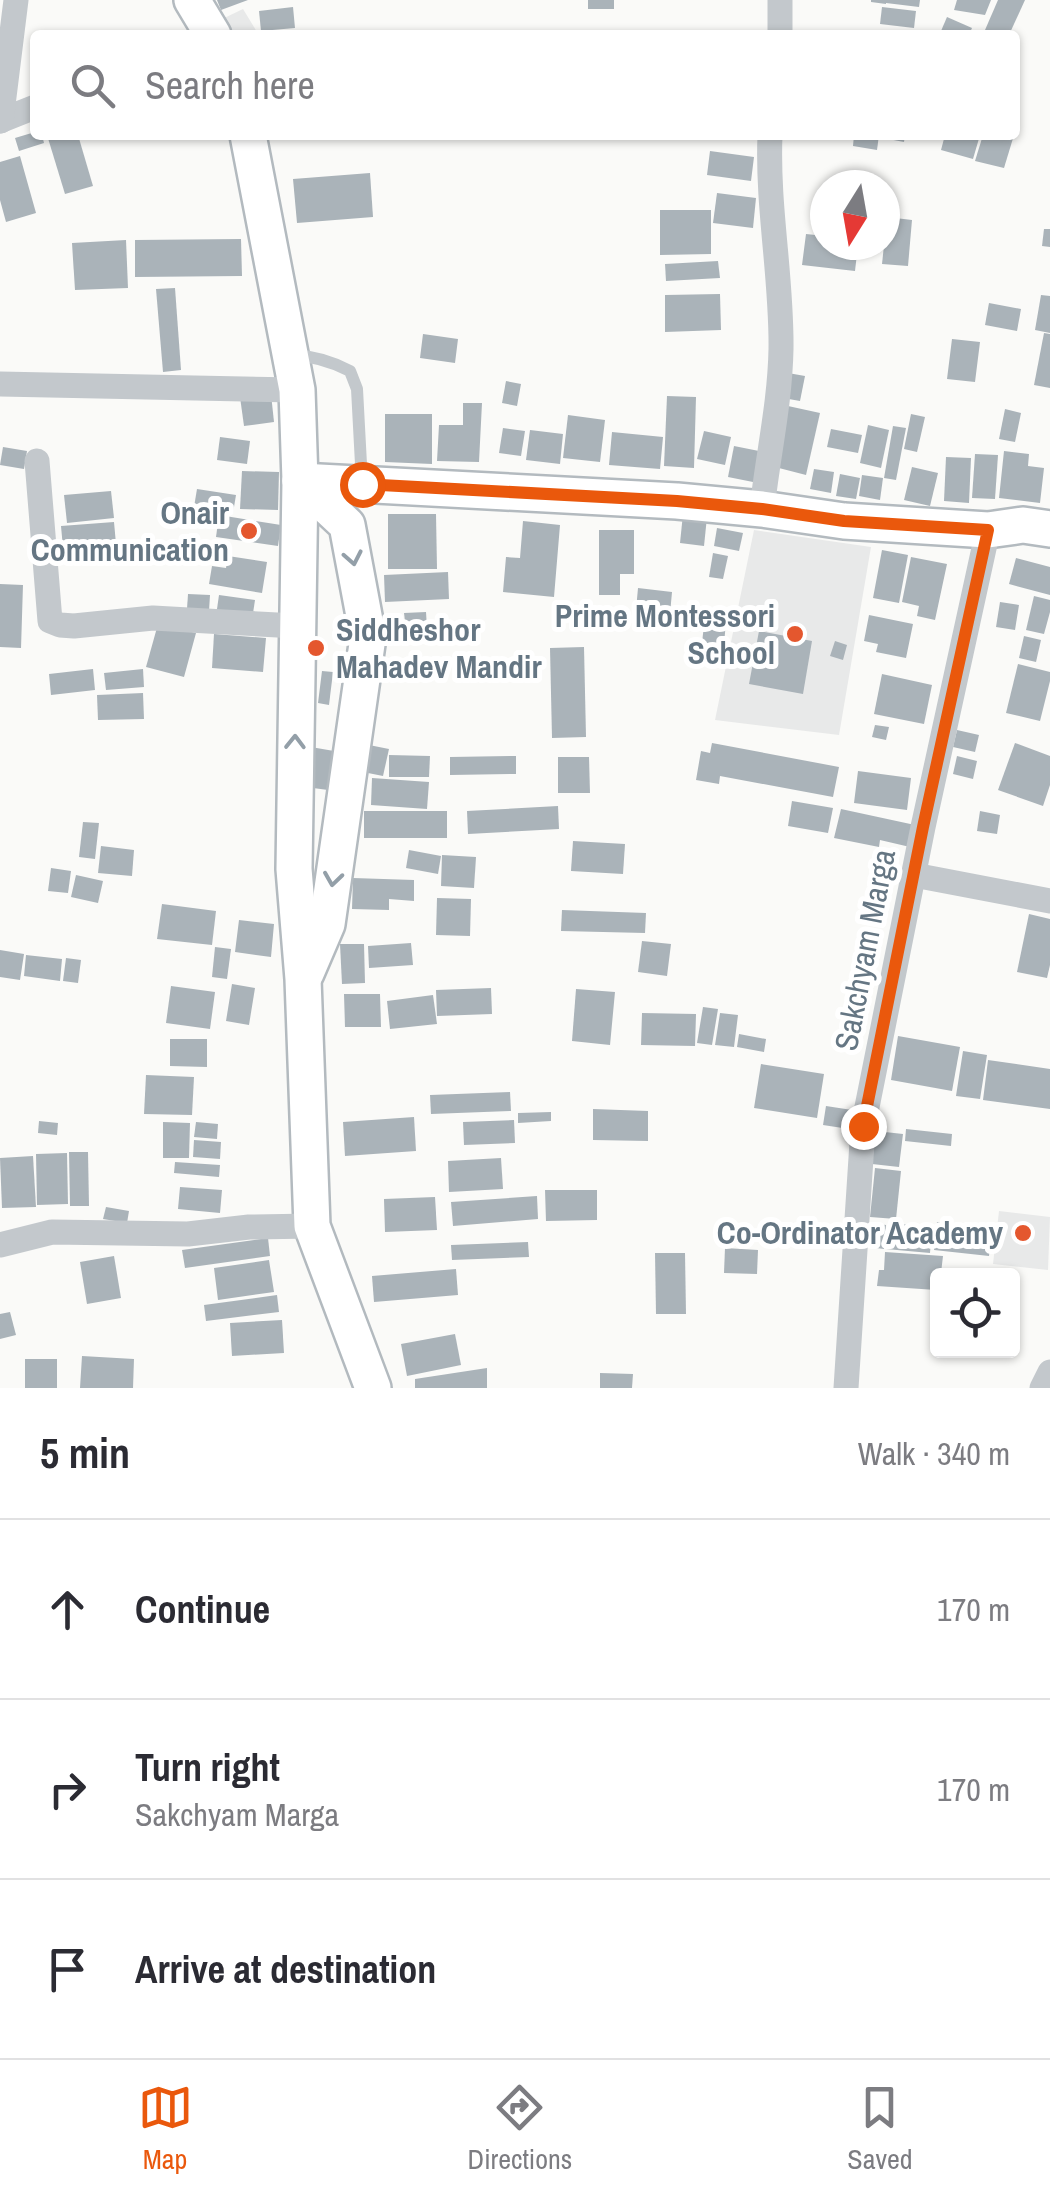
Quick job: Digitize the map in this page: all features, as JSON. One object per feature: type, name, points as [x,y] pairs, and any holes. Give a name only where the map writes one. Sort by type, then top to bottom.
[{"type":"main road","points":[[249,140],[296,390],[300,481],[294,870],[304,979],[312,1226],[372,1388]]},
{"type":"main road","points":[[300,481],[677,501],[844,521],[988,530],[1023,526],[1050,529]]},
{"type":"main road","points":[[300,481],[347,525],[368,637],[327,924],[304,979]]},
{"type":"street","points":[[16,0],[1,121],[30,110]]},
{"type":"street","points":[[780,0],[780,30]]},
{"type":"street","points":[[762,509],[782,347],[770,204],[770,140]]},
{"type":"street","points":[[0,384],[296,390]]},
{"type":"street","points":[[37,461],[50,621],[74,626],[153,618],[296,626]]},
{"type":"street","name":"Sakchyam Marga","points":[[846,1388],[863,1126],[988,530]]},
{"type":"street","points":[[914,874],[1050,901]]},
{"type":"street","points":[[0,1245],[52,1232],[188,1234],[249,1227],[312,1226]]},
{"type":"street","points":[[1042,1388],[1050,1372]]},
{"type":"lane","points":[[290,355],[312,356],[350,371],[357,388],[362,484]]},
{"type":"shaded area","points":[[243,9],[256,30],[224,30],[218,21]]},
{"type":"shaded area","name":"Prime Montessori School","points":[[754,530],[871,547],[839,735],[715,720]]},
{"type":"shaded area","name":"Co-Ordinator Academy","points":[[999,1211],[1050,1217],[1048,1270],[993,1264]]},
{"type":"building","points":[[217,0],[248,0],[221,10]]},
{"type":"building","points":[[588,0],[614,0],[614,9],[588,9]]},
{"type":"building","points":[[871,0],[920,0],[919,7]]},
{"type":"building","points":[[957,0],[991,0],[985,15],[954,10]]},
{"type":"building","points":[[998,0],[1025,0],[1011,30],[985,30]]},
{"type":"building","points":[[293,7],[295,28],[261,30],[259,11]]},
{"type":"building","points":[[882,7],[916,11],[914,28],[880,24]]},
{"type":"building","points":[[947,17],[972,28],[971,30],[941,30]]},
{"type":"building","points":[[30,134],[30,140],[44,143],[19,151],[15,138]]},
{"type":"building","points":[[49,140],[79,140],[93,186],[65,194]]},
{"type":"building","points":[[854,140],[878,140],[877,150],[853,146]]},
{"type":"building","points":[[944,140],[979,140],[973,159],[941,150]]},
{"type":"building","points":[[981,140],[1012,140],[1004,168],[975,161]]},
{"type":"building","points":[[710,151],[754,157],[751,181],[707,175]]},
{"type":"building","points":[[20,156],[36,213],[6,222],[0,200],[0,162]]},
{"type":"building","points":[[370,173],[373,217],[297,223],[293,179]]},
{"type":"building","points":[[717,193],[756,198],[753,228],[713,223]]},
{"type":"building","points":[[660,210],[711,210],[711,254],[660,255]]},
{"type":"building","points":[[900,219],[912,220],[908,266],[882,264],[882,260],[900,260]]},
{"type":"building","points":[[1044,229],[1050,229],[1050,247],[1042,246]]},
{"type":"building","points":[[806,234],[810,234],[810,260],[856,260],[855,271],[802,265]]},
{"type":"building","points":[[241,239],[242,276],[135,277],[135,240]]},
{"type":"building","points":[[126,240],[128,288],[75,290],[72,243]]},
{"type":"building","points":[[718,261],[720,278],[666,281],[665,264]]},
{"type":"building","points":[[175,288],[181,370],[163,372],[156,289]]},
{"type":"building","points":[[720,294],[721,330],[665,332],[665,295]]},
{"type":"building","points":[[1041,295],[1050,296],[1050,333],[1035,330]]},
{"type":"building","points":[[989,303],[1021,309],[1017,331],[985,325]]},
{"type":"building","points":[[1044,333],[1050,334],[1050,388],[1034,385]]},
{"type":"building","points":[[423,334],[458,339],[455,363],[420,358]]},
{"type":"building","points":[[952,339],[980,342],[975,382],[947,379]]},
{"type":"building","points":[[788,373],[805,376],[800,401],[783,398]]},
{"type":"building","points":[[506,381],[521,384],[517,406],[502,403]]},
{"type":"building","points":[[271,394],[274,422],[244,426],[240,397]]},
{"type":"building","points":[[667,396],[696,397],[694,468],[664,466]]},
{"type":"building","points":[[463,403],[482,403],[479,462],[437,461],[439,425],[463,425]]},
{"type":"building","points":[[788,406],[820,413],[806,475],[775,467]]},
{"type":"building","points":[[1005,409],[1021,413],[1015,442],[999,439]]},
{"type":"building","points":[[385,414],[432,414],[432,464],[385,462]]},
{"type":"building","points":[[911,414],[925,417],[917,452],[904,449]]},
{"type":"building","points":[[568,415],[605,420],[600,462],[563,458]]},
{"type":"building","points":[[868,425],[889,430],[881,468],[860,463]]},
{"type":"building","points":[[893,426],[906,428],[896,480],[884,478]]},
{"type":"building","points":[[503,428],[525,431],[521,456],[499,453]]},
{"type":"building","points":[[831,429],[862,435],[858,453],[827,447]]},
{"type":"building","points":[[530,430],[563,434],[560,464],[526,460]]},
{"type":"building","points":[[704,431],[731,437],[725,465],[697,459]]},
{"type":"building","points":[[612,432],[663,437],[660,469],[609,465]]},
{"type":"building","points":[[220,437],[250,441],[247,464],[217,460]]},
{"type":"building","points":[[734,446],[764,452],[758,483],[728,477]]},
{"type":"building","points":[[3,447],[27,451],[24,469],[0,465]]},
{"type":"building","points":[[1004,451],[1029,454],[1028,466],[1044,468],[1040,503],[999,498]]},
{"type":"building","points":[[975,454],[998,455],[995,499],[972,498]]},
{"type":"building","points":[[946,457],[971,458],[969,503],[944,501]]},
{"type":"building","points":[[912,467],[938,473],[930,506],[904,500]]},
{"type":"building","points":[[814,469],[834,472],[831,493],[810,489]]},
{"type":"building","points":[[242,471],[279,472],[278,510],[240,509]]},
{"type":"building","points":[[840,474],[860,478],[856,499],[836,496]]},
{"type":"building","points":[[862,475],[883,478],[880,500],[859,496]]},
{"type":"building","points":[[197,489],[236,495],[233,513],[194,507]]},
{"type":"building","points":[[111,491],[114,518],[67,523],[64,495]]},
{"type":"building","points":[[388,514],[436,514],[437,569],[388,569]]},
{"type":"building","points":[[683,514],[707,517],[704,546],[680,543]]},
{"type":"building","name":"Onair Communication","points":[[219,515],[281,525],[278,546],[216,537]]},
{"type":"building","points":[[523,521],[560,525],[554,597],[503,592],[506,557],[520,558]]},
{"type":"building","points":[[114,522],[117,555],[64,559],[61,526]]},
{"type":"building","points":[[717,528],[743,533],[739,551],[714,546]]},
{"type":"building","points":[[599,530],[634,530],[634,574],[620,574],[620,595],[599,595]]},
{"type":"building","points":[[882,550],[908,555],[899,603],[873,598]]},
{"type":"building","points":[[713,553],[728,556],[723,579],[709,577]]},
{"type":"building","points":[[228,556],[267,562],[262,593],[209,584],[212,566],[226,568]]},
{"type":"building","points":[[911,557],[947,564],[935,620],[917,616],[919,606],[902,602]]},
{"type":"building","points":[[1016,558],[1050,567],[1050,595],[1009,584]]},
{"type":"building","points":[[448,572],[449,599],[385,602],[384,575]]},
{"type":"building","points":[[0,584],[23,585],[21,648],[0,647]]},
{"type":"building","points":[[638,588],[672,592],[670,614],[636,610]]},
{"type":"building","points":[[188,594],[210,595],[209,611],[187,609]]},
{"type":"building","points":[[219,595],[255,600],[252,620],[216,616]]},
{"type":"building","points":[[1034,596],[1050,600],[1044,634],[1026,630]]},
{"type":"building","points":[[1000,602],[1019,605],[1015,630],[996,627]]},
{"type":"building","points":[[706,607],[727,609],[724,645],[702,643]]},
{"type":"building","points":[[426,612],[427,629],[406,630],[404,613]]},
{"type":"building","points":[[869,615],[913,624],[906,658],[876,652],[878,644],[864,641]]},
{"type":"building","points":[[158,624],[196,633],[184,677],[146,667]]},
{"type":"building","points":[[759,631],[812,641],[803,694],[749,684]]},
{"type":"building","points":[[214,634],[266,638],[263,672],[212,668]]},
{"type":"building","points":[[1024,636],[1041,640],[1036,662],[1019,658]]},
{"type":"building","points":[[309,639],[326,641],[324,656],[308,655]]},
{"type":"building","points":[[835,641],[847,645],[843,660],[830,656]]},
{"type":"building","points":[[584,647],[586,737],[552,738],[550,648]]},
{"type":"building","points":[[1018,664],[1050,672],[1040,721],[1006,713]]},
{"type":"building","points":[[93,669],[95,690],[51,695],[49,674]]},
{"type":"building","points":[[143,669],[144,687],[106,690],[104,673]]},
{"type":"building","points":[[322,671],[333,672],[329,705],[318,703]]},
{"type":"building","points":[[882,674],[932,685],[924,724],[874,714]]},
{"type":"building","points":[[143,693],[144,719],[98,720],[97,695]]},
{"type":"building","points":[[875,725],[889,727],[886,740],[872,737]]},
{"type":"building","points":[[957,730],[979,735],[975,752],[953,747]]},
{"type":"building","points":[[712,743],[839,767],[833,797],[720,776],[719,784],[696,780],[701,751],[710,753]]},
{"type":"building","points":[[1015,743],[1050,756],[1050,785],[1043,806],[998,790]]},
{"type":"building","points":[[369,745],[389,749],[383,776],[363,772]]},
{"type":"building","points":[[305,746],[334,751],[328,790],[298,786]]},
{"type":"building","points":[[389,755],[430,756],[429,777],[389,777]]},
{"type":"building","points":[[516,756],[516,774],[450,775],[450,757]]},
{"type":"building","points":[[957,756],[977,761],[973,779],[953,774]]},
{"type":"building","points":[[558,757],[589,757],[590,793],[558,793]]},
{"type":"building","points":[[858,771],[911,778],[907,810],[854,803]]},
{"type":"building","points":[[372,778],[429,782],[427,809],[371,805]]},
{"type":"building","points":[[792,801],[833,808],[828,833],[788,826]]},
{"type":"building","points":[[558,806],[559,829],[468,834],[467,811]]},
{"type":"building","points":[[841,809],[915,825],[910,847],[880,840],[879,847],[834,838]]},
{"type":"building","points":[[364,811],[447,811],[447,838],[364,838]]},
{"type":"building","points":[[980,811],[1000,815],[997,834],[977,831]]},
{"type":"building","points":[[83,822],[99,823],[95,859],[79,857]]},
{"type":"building","points":[[573,841],[625,844],[623,874],[571,871]]},
{"type":"building","points":[[101,846],[134,850],[132,876],[98,873]]},
{"type":"building","points":[[409,850],[441,856],[438,874],[406,868]]},
{"type":"building","points":[[442,855],[476,857],[474,888],[441,886]]},
{"type":"building","points":[[51,868],[71,871],[68,893],[48,891]]},
{"type":"building","points":[[76,875],[103,881],[98,903],[71,897]]},
{"type":"building","points":[[353,878],[414,880],[414,901],[389,899],[389,910],[352,909]]},
{"type":"building","points":[[437,898],[471,899],[470,936],[436,935]]},
{"type":"building","points":[[162,904],[216,911],[212,945],[157,939]]},
{"type":"building","points":[[562,910],[646,913],[645,933],[561,931]]},
{"type":"building","points":[[1029,914],[1050,919],[1047,978],[1017,972]]},
{"type":"building","points":[[239,920],[274,924],[271,957],[235,952]]},
{"type":"building","points":[[642,941],[671,944],[667,976],[638,972]]},
{"type":"building","points":[[411,943],[413,965],[369,968],[368,946]]},
{"type":"building","points":[[340,944],[364,944],[365,983],[342,984]]},
{"type":"building","points":[[215,947],[231,949],[227,979],[212,977]]},
{"type":"building","points":[[0,950],[24,954],[20,980],[0,977]]},
{"type":"building","points":[[26,955],[62,959],[60,981],[24,976]]},
{"type":"building","points":[[66,958],[81,960],[78,983],[63,981]]},
{"type":"building","points":[[232,984],[255,988],[249,1025],[226,1021]]},
{"type":"building","points":[[171,986],[215,992],[210,1029],[166,1023]]},
{"type":"building","points":[[491,988],[492,1014],[437,1016],[436,990]]},
{"type":"building","points":[[576,989],[615,992],[610,1045],[572,1041]]},
{"type":"building","points":[[344,994],[380,994],[381,1027],[345,1027]]},
{"type":"building","points":[[433,995],[437,1024],[390,1029],[387,1001]]},
{"type":"building","points":[[703,1007],[718,1009],[712,1045],[697,1043]]},
{"type":"building","points":[[642,1013],[696,1014],[695,1046],[641,1045]]},
{"type":"building","points":[[720,1013],[738,1015],[734,1047],[715,1045]]},
{"type":"building","points":[[739,1034],[766,1039],[764,1052],[737,1047]]},
{"type":"building","points":[[898,1036],[960,1047],[952,1091],[891,1080]]},
{"type":"building","points":[[170,1039],[207,1039],[207,1067],[170,1066]]},
{"type":"building","points":[[963,1051],[987,1055],[980,1099],[956,1096]]},
{"type":"building","points":[[988,1060],[1050,1069],[1050,1109],[983,1100]]},
{"type":"building","points":[[761,1064],[824,1074],[817,1118],[754,1108]]},
{"type":"building","points":[[146,1075],[194,1077],[192,1115],[144,1114]]},
{"type":"building","points":[[510,1092],[511,1111],[431,1114],[430,1095]]},
{"type":"building","points":[[826,1106],[852,1110],[849,1129],[823,1125]]},
{"type":"building","points":[[593,1109],[648,1111],[648,1141],[593,1140]]},
{"type":"building","points":[[551,1112],[551,1121],[518,1123],[518,1113]]},
{"type":"building","points":[[414,1117],[416,1151],[345,1156],[343,1122]]},
{"type":"building","points":[[514,1120],[515,1143],[464,1145],[463,1122]]},
{"type":"building","points":[[39,1121],[58,1123],[57,1135],[38,1133]]},
{"type":"building","points":[[163,1122],[190,1123],[189,1158],[163,1158]]},
{"type":"building","points":[[196,1122],[218,1124],[217,1139],[194,1137]]},
{"type":"building","points":[[906,1129],[952,1134],[951,1146],[905,1141]]},
{"type":"building","points":[[876,1131],[903,1134],[899,1167],[872,1164]]},
{"type":"building","points":[[194,1140],[221,1142],[220,1159],[193,1157]]},
{"type":"building","points":[[69,1152],[88,1152],[89,1206],[70,1206]]},
{"type":"building","points":[[67,1153],[68,1204],[37,1205],[36,1154]]},
{"type":"building","points":[[33,1156],[36,1207],[2,1208],[0,1158]]},
{"type":"building","points":[[501,1158],[503,1189],[449,1192],[448,1161]]},
{"type":"building","points":[[175,1162],[220,1165],[219,1177],[174,1173]]},
{"type":"building","points":[[875,1168],[901,1171],[896,1219],[870,1217]]},
{"type":"building","points":[[180,1187],[222,1190],[220,1213],[178,1209]]},
{"type":"building","points":[[545,1190],[597,1190],[597,1220],[546,1221]]},
{"type":"building","points":[[537,1196],[538,1219],[453,1226],[451,1202]]},
{"type":"building","points":[[435,1197],[437,1230],[385,1232],[384,1199]]},
{"type":"building","points":[[106,1207],[129,1211],[127,1223],[103,1219]]},
{"type":"building","points":[[937,1222],[992,1228],[989,1256],[934,1250]]},
{"type":"building","points":[[870,1223],[886,1225],[884,1249],[868,1247]]},
{"type":"building","points":[[889,1223],[932,1227],[930,1253],[886,1249]]},
{"type":"building","points":[[268,1238],[270,1256],[185,1268],[182,1250]]},
{"type":"building","points":[[528,1242],[529,1257],[452,1260],[451,1245]]},
{"type":"building","points":[[725,1248],[758,1250],[757,1274],[724,1273]]},
{"type":"building","points":[[885,1252],[943,1256],[942,1268],[930,1268],[930,1290],[877,1286],[879,1270],[884,1270]]},
{"type":"building","points":[[655,1253],[685,1253],[686,1314],[656,1314]]},
{"type":"building","points":[[114,1256],[121,1298],[87,1304],[80,1262]]},
{"type":"building","points":[[269,1260],[274,1292],[218,1300],[214,1268]]},
{"type":"building","points":[[456,1269],[458,1295],[374,1302],[372,1276]]},
{"type":"building","points":[[277,1295],[279,1312],[206,1321],[204,1305]]},
{"type":"building","points":[[10,1312],[16,1335],[0,1339],[0,1314]]},
{"type":"building","points":[[282,1320],[284,1353],[232,1356],[230,1323]]},
{"type":"building","points":[[455,1334],[461,1365],[407,1376],[401,1344]]},
{"type":"building","points":[[82,1356],[134,1359],[133,1388],[80,1388]]},
{"type":"building","points":[[25,1359],[57,1359],[57,1388],[25,1388]]},
{"type":"building","points":[[487,1368],[487,1388],[415,1388],[415,1379]]},
{"type":"building","points":[[600,1373],[633,1374],[632,1388],[600,1388]]},
{"type":"place","name":"Onair Communication","points":[[249,531]]},
{"type":"place","name":"Prime Montessori School","points":[[795,634]]},
{"type":"place","name":"Siddheshor Mahadev Mandir","points":[[316,648]]},
{"type":"place","name":"Co-Ordinator Academy","points":[[1023,1233]]},
{"type":"route","points":[[362,484],[677,501],[844,521],[988,530],[863,1126]]}]
